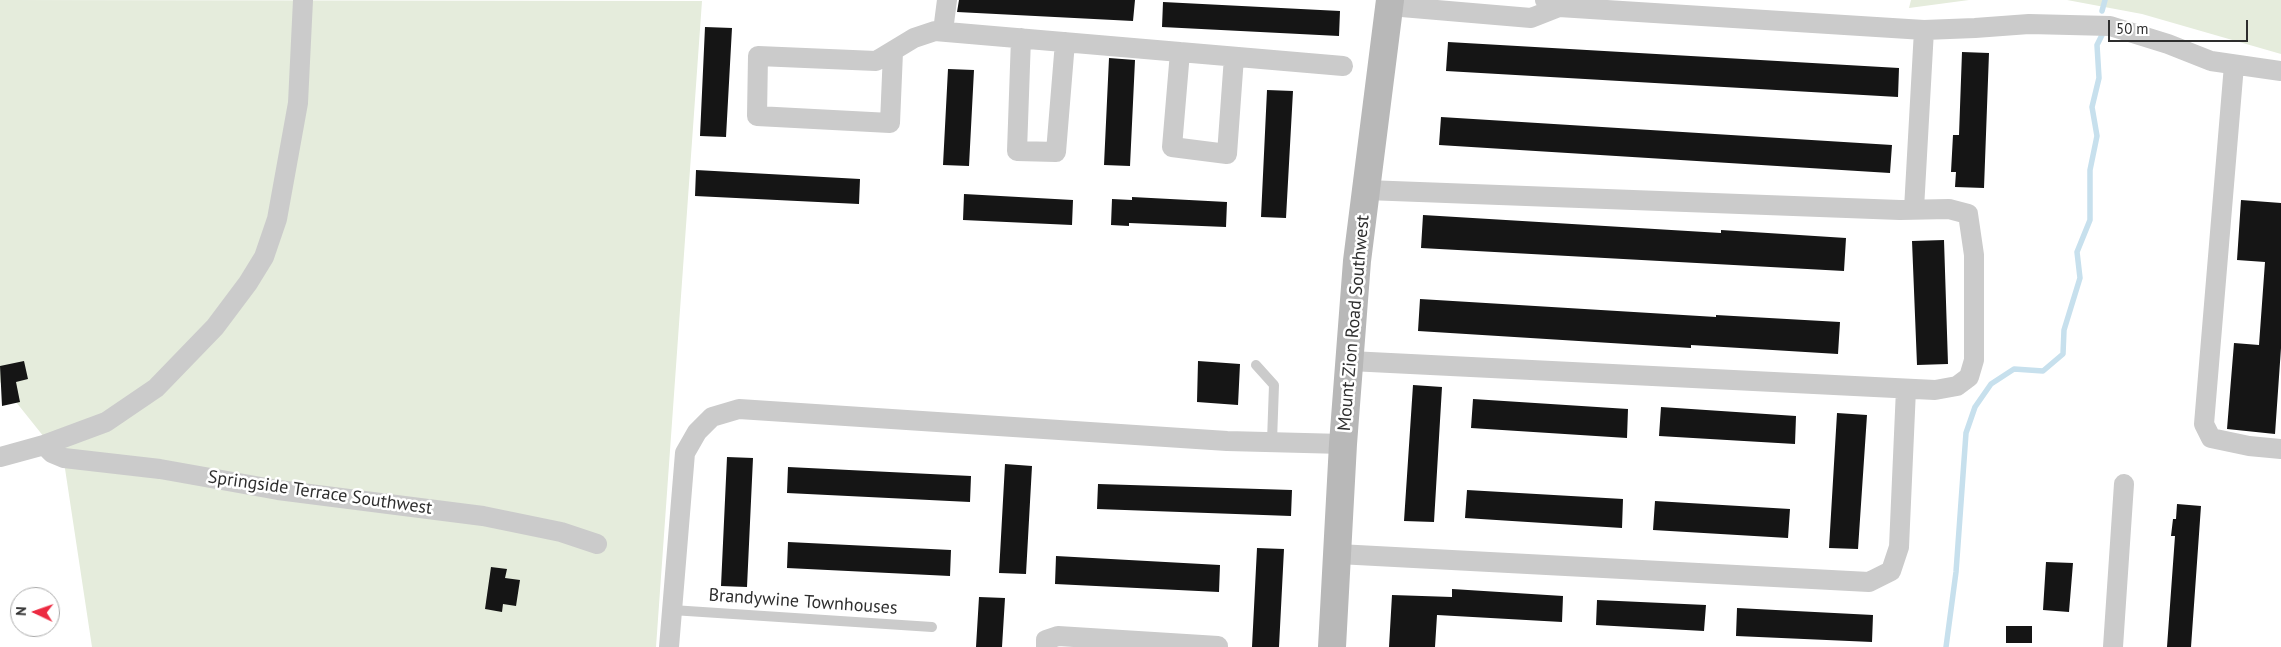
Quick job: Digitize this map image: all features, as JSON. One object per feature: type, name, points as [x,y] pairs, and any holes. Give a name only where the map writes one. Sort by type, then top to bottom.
[{"type":"street","points":[[0,457],[44,445],[106,422],[156,388],[215,327],[248,283],[260,264],[277,219],[298,103],[303,0]]},
{"type":"street","points":[[943,31],[947,0]]},
{"type":"street","points":[[1390,3],[1531,18],[1552,4],[1924,30],[2029,24],[2110,26],[2168,44],[2211,61],[2281,71]]},
{"type":"street","name":"Mount Zion Road Southwest","points":[[1332,647],[1343,444],[1357,261],[1390,3]]},
{"type":"street","points":[[1914,210],[1924,30]]},
{"type":"street","points":[[893,52],[890,124],[756,116],[758,56],[876,61],[914,38],[935,31],[1343,66]]},
{"type":"street","points":[[1021,38],[1017,151],[1056,152],[1065,42]]},
{"type":"street","points":[[1180,52],[1172,147],[1227,154],[1234,57]]},
{"type":"street","points":[[2234,65],[2204,424],[2211,438],[2250,446],[2281,449]]},
{"type":"street","points":[[1350,361],[1935,390],[1957,386],[1969,377],[1974,360],[1974,255],[1968,214],[1949,209],[1914,210],[1366,190]]},
{"type":"street","points":[[1338,554],[1869,582],[1891,571],[1899,547],[1906,389]]},
{"type":"street","points":[[669,647],[685,453],[697,432],[712,417],[739,409],[1227,441],[1343,444]]},
{"type":"street","name":"Springside Terrace Southwest","points":[[44,445],[52,454],[64,458],[160,469],[278,490],[483,516],[561,532],[597,544]]},
{"type":"street","points":[[2113,647],[2124,484]]},
{"type":"street","points":[[1046,647],[1046,640],[1058,636],[1218,646]]},
{"type":"lane","points":[[1256,365],[1274,385],[1272,441]]},
{"type":"lane","name":"Brandywine Townhouses","points":[[672,610],[932,627]]},
{"type":"green space","points":[[0,0],[702,1],[656,647],[92,647],[64,462],[0,382]]},
{"type":"green space","points":[[1911,0],[1969,0],[1909,8]]},
{"type":"green space","points":[[2067,0],[2281,0],[2281,54],[2142,14]]},
{"type":"building","points":[[959,0],[1135,0],[1133,21],[957,12]]},
{"type":"building","points":[[1163,2],[1340,11],[1339,36],[1162,27]]},
{"type":"building","points":[[705,27],[732,28],[726,137],[700,136]]},
{"type":"building","points":[[1448,42],[1899,68],[1898,97],[1446,71]]},
{"type":"building","points":[[1962,52],[1989,53],[1984,188],[1955,187],[1956,172],[1951,172],[1953,135],[1959,135]]},
{"type":"building","points":[[1109,58],[1135,60],[1130,166],[1104,165]]},
{"type":"building","points":[[948,69],[974,70],[969,166],[943,165]]},
{"type":"building","points":[[1267,90],[1293,91],[1286,218],[1261,217]]},
{"type":"building","points":[[1441,117],[1892,145],[1890,173],[1439,145]]},
{"type":"building","points":[[696,170],[860,179],[859,204],[695,196]]},
{"type":"building","points":[[964,194],[1073,200],[1072,225],[963,220]]},
{"type":"building","points":[[1132,197],[1227,202],[1226,227],[1129,223],[1129,226],[1111,225],[1112,199],[1132,200]]},
{"type":"building","points":[[2241,200],[2281,203],[2281,348],[2275,434],[2227,429],[2234,343],[2259,345],[2265,262],[2237,260]]},
{"type":"building","points":[[1423,215],[1721,233],[1721,230],[1846,238],[1844,271],[1421,248]]},
{"type":"building","points":[[1944,240],[1948,364],[1917,365],[1912,241]]},
{"type":"building","points":[[1420,299],[1716,317],[1716,315],[1840,322],[1838,354],[1691,345],[1691,348],[1418,331]]},
{"type":"building","points":[[24,361],[28,379],[16,382],[20,402],[2,406],[0,366]]},
{"type":"building","points":[[1198,361],[1240,364],[1238,405],[1197,402]]},
{"type":"building","points":[[1413,385],[1442,387],[1434,522],[1404,521]]},
{"type":"building","points":[[1473,399],[1628,409],[1627,438],[1471,428]]},
{"type":"building","points":[[1661,407],[1796,416],[1795,444],[1659,436]]},
{"type":"building","points":[[1837,413],[1867,415],[1858,549],[1829,548]]},
{"type":"building","points":[[727,457],[753,458],[747,587],[721,586]]},
{"type":"building","points":[[1005,464],[1032,466],[1026,574],[999,573]]},
{"type":"building","points":[[788,467],[971,476],[970,502],[787,493]]},
{"type":"building","points":[[1098,484],[1292,490],[1291,516],[1097,509]]},
{"type":"building","points":[[1467,490],[1623,499],[1622,528],[1465,518]]},
{"type":"building","points":[[1655,501],[1790,509],[1788,538],[1653,530]]},
{"type":"building","points":[[2177,504],[2201,506],[2191,647],[2167,647],[2175,536],[2171,536],[2173,519],[2176,519]]},
{"type":"building","points":[[788,542],[951,550],[950,576],[787,568]]},
{"type":"building","points":[[1257,548],[1284,549],[1279,647],[1252,647]]},
{"type":"building","points":[[1056,556],[1220,565],[1219,592],[1055,584]]},
{"type":"building","points":[[2046,562],[2073,563],[2069,612],[2043,610]]},
{"type":"building","points":[[491,567],[507,569],[505,578],[520,580],[516,606],[503,604],[502,612],[485,609]]},
{"type":"building","points":[[1452,589],[1563,596],[1562,622],[1437,615],[1435,647],[1389,647],[1392,595],[1452,597]]},
{"type":"building","points":[[979,597],[1005,598],[1002,647],[976,647]]},
{"type":"building","points":[[1597,600],[1706,605],[1704,631],[1596,625]]},
{"type":"building","points":[[1737,608],[1873,615],[1872,642],[1736,636]]},
{"type":"building","points":[[2006,626],[2032,626],[2032,643],[2006,643]]},
{"type":"waterway","points":[[2102,11],[2105,0]]},
{"type":"waterway","points":[[1946,647],[1956,572],[1966,433],[1975,407],[1991,384],[2014,369],[2043,371],[2063,354],[2064,330],[2080,278],[2077,252],[2090,220],[2090,170],[2097,136],[2092,107],[2099,78],[2097,45],[2102,35]]}]
